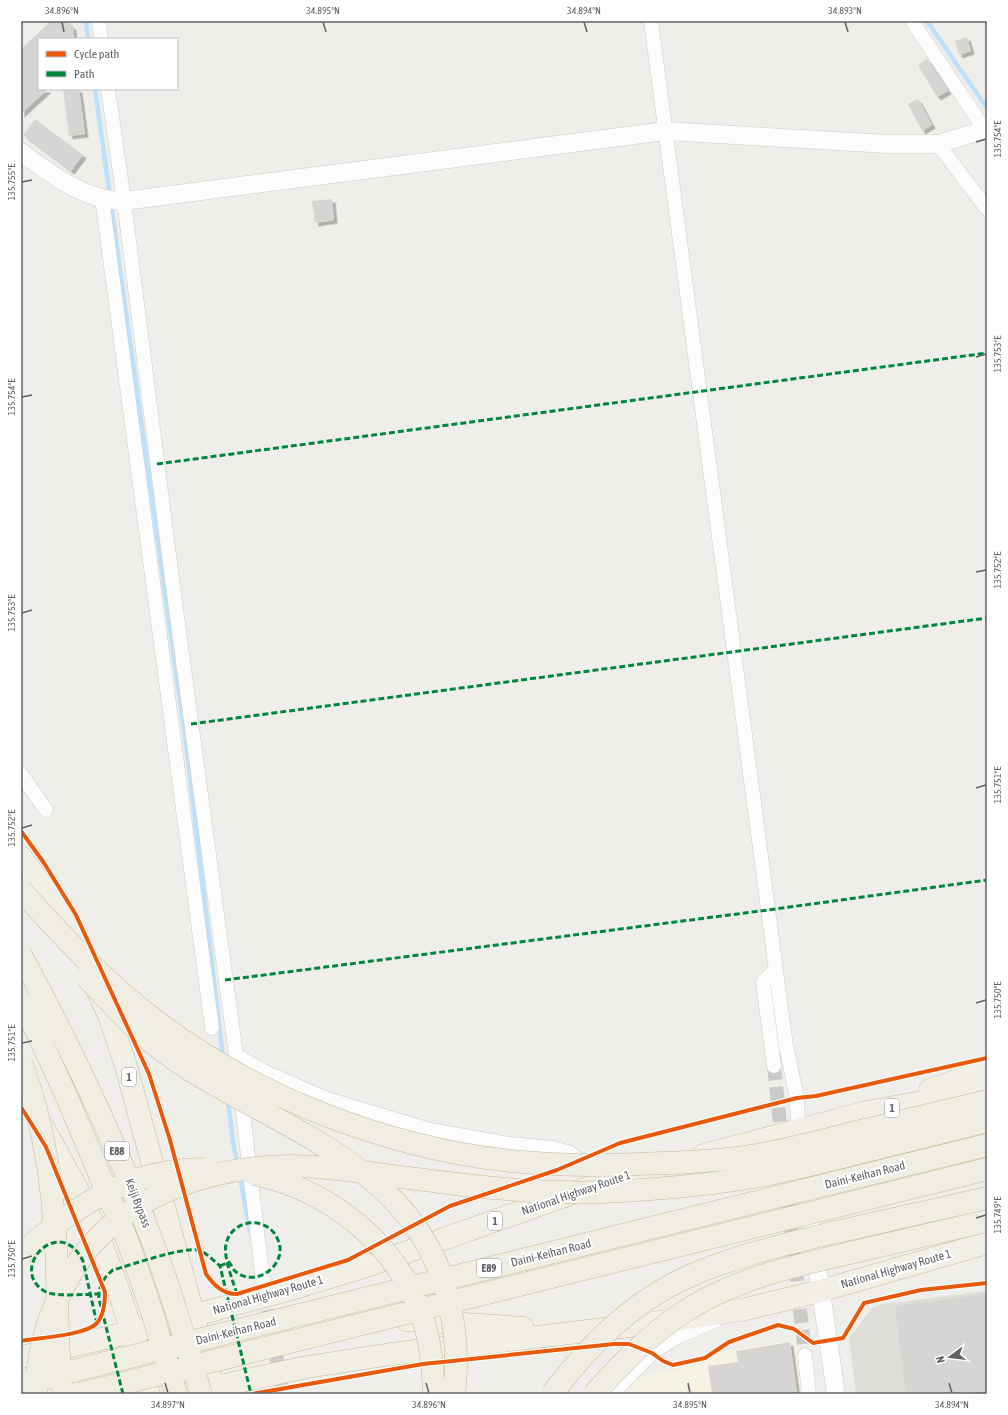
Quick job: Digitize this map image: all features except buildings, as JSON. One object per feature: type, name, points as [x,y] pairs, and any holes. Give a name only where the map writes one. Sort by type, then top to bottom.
[{"type":"highway","name":"1","points":[[21,857],[46,892],[71,933],[92,975],[110,1018],[141,1118],[194,1315],[197,1354]]},
{"type":"highway","points":[[21,891],[113,985],[141,1009],[201,1051],[248,1079],[288,1100],[331,1117],[421,1145],[502,1159],[555,1164],[608,1165],[704,1161],[745,1157],[791,1148],[987,1101]]},
{"type":"highway","points":[[21,891],[79,967],[106,999],[130,1023],[161,1049],[188,1069],[321,1143],[354,1165],[385,1191],[408,1215],[424,1237],[437,1264],[448,1293],[454,1327],[456,1354],[456,1382],[454,1394]]},
{"type":"highway","name":"Keiji Bypass","points":[[21,955],[78,1064],[121,1160],[177,1310],[197,1354],[210,1392]]},
{"type":"highway","name":"Keiji Bypass","points":[[21,1002],[35,1028],[66,1095],[122,1228],[153,1315],[176,1394]]},
{"type":"highway","points":[[21,1062],[32,1092],[48,1162],[53,1198],[60,1359],[64,1394]]},
{"type":"highway","points":[[867,1112],[987,1070]]},
{"type":"highway","points":[[21,1088],[81,1196],[103,1248],[132,1332],[149,1394]]},
{"type":"highway","name":"National Highway Route 1","points":[[21,1357],[132,1332],[288,1290],[373,1264],[606,1181],[867,1112],[987,1090]]},
{"type":"highway","points":[[36,1394],[36,1376],[52,1312],[73,1270],[86,1251],[122,1215],[156,1196],[187,1183],[222,1173],[261,1167],[292,1166],[325,1167],[453,1184],[543,1192],[599,1192],[644,1189],[707,1184],[748,1178],[792,1169],[987,1121]]},
{"type":"highway","name":"Daini-Keihan Road","points":[[21,1384],[987,1145]]},
{"type":"highway","points":[[21,1254],[46,1233],[95,1198],[142,1177],[190,1169],[218,1169],[246,1172],[273,1178],[300,1188],[326,1201],[348,1216],[367,1232],[401,1273],[423,1318],[434,1368],[434,1394]]},
{"type":"highway","name":"Daini-Keihan Road","points":[[80,1394],[987,1170]]},
{"type":"highway","points":[[552,1394],[580,1359],[626,1316],[650,1298],[677,1282],[708,1268],[738,1257],[774,1247],[987,1198]]},
{"type":"highway","points":[[594,1394],[653,1334],[707,1298],[734,1286],[801,1264],[987,1221]]},
{"type":"highway","name":"National Highway Route 1","points":[[184,1394],[210,1392],[301,1368],[391,1354],[647,1324],[746,1309],[820,1291],[987,1243]]},
{"type":"highway","points":[[132,1332],[159,1345],[197,1354],[302,1326],[346,1321],[404,1320],[494,1326],[592,1330]]},
{"type":"highway","points":[[27,1394],[142,1367],[157,1365],[170,1366],[186,1370],[199,1376],[210,1392]]},
{"type":"street","points":[[99,21],[101,38]]},
{"type":"street","points":[[651,21],[786,1046],[797,1098],[798,1130],[836,1394]]},
{"type":"street","points":[[21,152],[60,179],[85,193],[112,200],[665,131],[888,144],[938,144],[986,130],[912,21]]},
{"type":"street","points":[[108,90],[112,200],[137,468],[212,1028]]},
{"type":"street","points":[[938,144],[987,209]]},
{"type":"street","points":[[112,200],[157,466],[236,1055],[263,1281]]},
{"type":"street","points":[[137,468],[157,466]]},
{"type":"street","points":[[171,726],[191,724]]},
{"type":"street","points":[[21,774],[46,810]]},
{"type":"street","points":[[774,1066],[763,982],[776,970]]},
{"type":"street","points":[[206,985],[226,983]]},
{"type":"street","points":[[236,1055],[267,1073],[327,1099],[430,1130],[510,1144],[552,1148],[568,1152],[606,1181]]},
{"type":"street","points":[[612,1394],[652,1353],[674,1338],[705,1324],[746,1309]]},
{"type":"street","points":[[805,1355],[809,1394]]},
{"type":"shaded area","points":[[987,1291],[987,1394],[856,1394],[849,1338],[872,1308],[882,1304]]},
{"type":"shaded area","points":[[796,1340],[804,1394],[622,1394],[637,1377],[702,1365],[720,1352]]},
{"type":"waterway","points":[[86,21],[88,38]]},
{"type":"waterway","points":[[927,21],[987,108]]},
{"type":"waterway","points":[[95,90],[110,196]]},
{"type":"waterway","points":[[111,204],[187,751],[223,1057]]},
{"type":"waterway","points":[[228,1100],[233,1142],[238,1166]]},
{"type":"waterway","points":[[240,1177],[250,1231]]},
{"type":"waterway","points":[[274,1352],[277,1368]]},
{"type":"tunnel","points":[[774,1066],[782,1142]]},
{"type":"tunnel","points":[[784,1163],[805,1355]]},
{"type":"tunnel","points":[[264,1289],[283,1393]]},
{"type":"marked path","points":[[157,464],[987,353]]},
{"type":"marked path","points":[[191,724],[987,618]]},
{"type":"marked path","points":[[225,980],[768,910],[987,880]]},
{"type":"marked path","points":[[220,1266],[229,1262],[234,1270],[242,1275],[251,1277],[260,1276],[268,1272],[279,1258],[280,1249],[278,1240],[273,1232],[266,1226],[259,1223],[242,1225],[235,1229],[230,1235],[225,1249],[227,1262],[229,1269],[237,1294]]},
{"type":"marked path","points":[[97,1324],[83,1261],[73,1247],[61,1242],[50,1244],[40,1250],[34,1260],[32,1271],[35,1283],[46,1292],[64,1295],[79,1295],[87,1294],[93,1294],[99,1294]]},
{"type":"marked path","points":[[123,1394],[99,1299],[102,1282],[113,1270],[180,1251],[190,1250],[203,1252],[220,1266],[251,1394]]},
{"type":"cycle path","points":[[21,831],[44,863],[76,915],[149,1074],[170,1140],[206,1274],[219,1288],[232,1294],[237,1294],[348,1260],[450,1206],[557,1170],[620,1143],[797,1098],[816,1096],[987,1058]]},
{"type":"cycle path","points":[[21,1107],[46,1147],[105,1292],[101,1317],[99,1321],[90,1328],[61,1336],[21,1341]]},
{"type":"cycle path","points":[[252,1394],[423,1364],[614,1344],[629,1344],[652,1353],[663,1361],[673,1365],[705,1358],[729,1342],[778,1325],[794,1329],[813,1343],[843,1338],[864,1303],[921,1290],[987,1283]]}]
